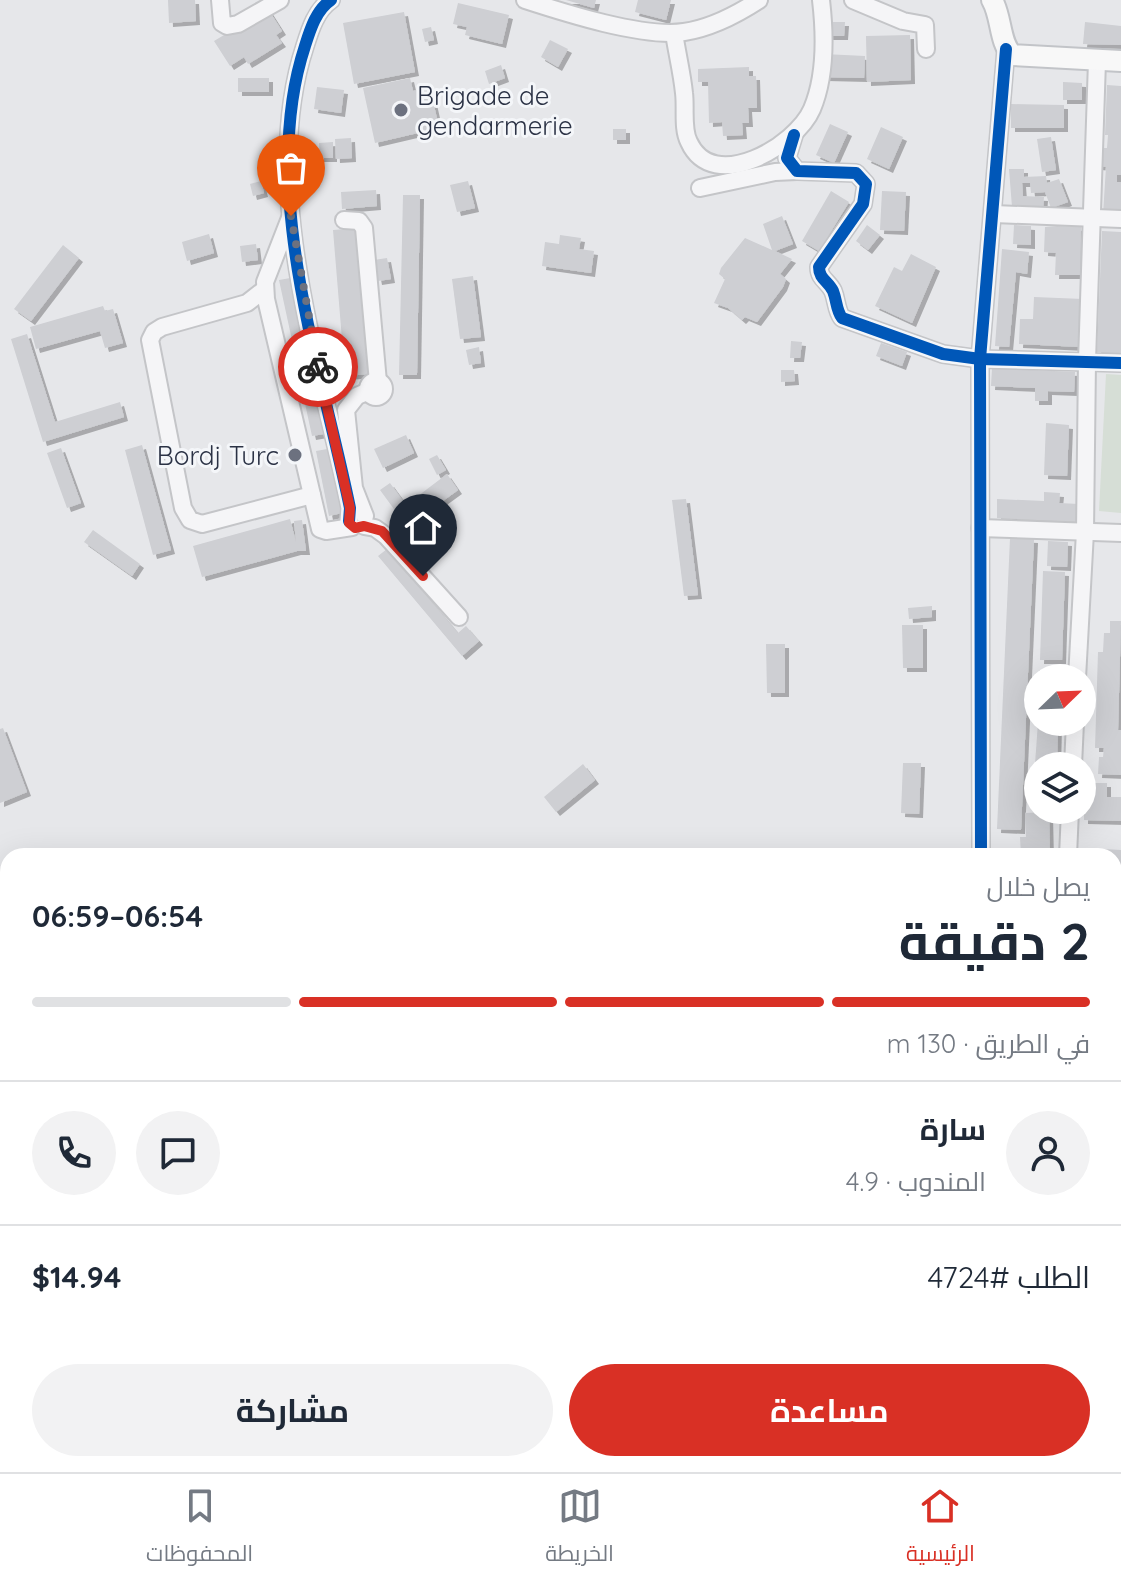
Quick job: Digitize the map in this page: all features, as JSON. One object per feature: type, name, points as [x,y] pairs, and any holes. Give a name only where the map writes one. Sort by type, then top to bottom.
[{"type":"main road","points":[[992,0],[999,13],[1006,49],[1016,57],[1121,61]]},
{"type":"street","points":[[220,0],[222,23],[227,26],[238,24],[280,0]]},
{"type":"street","points":[[331,0],[311,26],[298,67],[289,134],[288,197],[320,375],[350,508],[358,522]]},
{"type":"street","points":[[525,0],[566,14],[662,34],[687,32],[720,22],[759,0]]},
{"type":"street","points":[[797,171],[787,158],[794,135],[814,105],[825,23],[821,0]]},
{"type":"street","points":[[853,0],[903,21],[925,25],[926,49]]},
{"type":"street","points":[[674,33],[684,90],[687,140],[699,156],[722,164],[735,164],[779,147],[794,135]]},
{"type":"street","points":[[981,848],[980,359],[1006,49]]},
{"type":"street","points":[[1078,664],[1085,532],[1097,61]]},
{"type":"street","points":[[700,188],[775,172],[856,173],[866,184],[863,204],[819,267],[821,278],[832,289],[842,318],[943,354],[980,359],[1121,363]]},
{"type":"street","points":[[994,214],[1121,219]]},
{"type":"street","points":[[291,216],[265,289],[320,529],[326,531],[358,522],[382,531],[459,617]]},
{"type":"street","points":[[344,220],[359,221],[364,228],[374,387],[357,396],[346,410],[358,522]]},
{"type":"street","points":[[265,289],[247,303],[162,327],[154,332],[150,340],[183,508],[190,520],[202,524],[312,495]]},
{"type":"street","points":[[980,528],[1121,533]]},
{"type":"street","points":[[1068,848],[1069,824]]},
{"type":"shaded area","points":[[1106,374],[1121,375],[1121,513],[1099,511]]},
{"type":"building","points":[[168,0],[195,0],[196,21],[169,23]]},
{"type":"building","points":[[566,0],[596,0],[594,8]]},
{"type":"building","points":[[638,0],[671,0],[666,20],[635,12]]},
{"type":"building","points":[[458,3],[509,15],[502,44],[465,35],[467,27],[453,24]]},
{"type":"building","points":[[268,9],[282,31],[276,35],[282,43],[248,64],[244,57],[230,66],[214,41]]},
{"type":"building","points":[[404,12],[415,72],[354,84],[343,23]]},
{"type":"building","points":[[827,22],[845,22],[844,36],[827,36]]},
{"type":"building","points":[[1085,22],[1121,26],[1121,45],[1083,44]]},
{"type":"building","points":[[431,27],[434,40],[425,42],[422,29]]},
{"type":"building","points":[[910,35],[911,80],[867,82],[866,36]]},
{"type":"building","points":[[550,40],[568,49],[558,67],[541,57]]},
{"type":"building","points":[[824,54],[865,56],[864,78],[823,77]]},
{"type":"building","points":[[501,65],[505,78],[489,84],[485,71]]},
{"type":"building","points":[[749,67],[749,76],[756,76],[757,108],[748,108],[749,123],[742,123],[743,135],[723,136],[722,122],[709,123],[708,82],[698,82],[698,69]]},
{"type":"building","points":[[238,78],[269,78],[269,92],[238,92]]},
{"type":"building","name":"Brigade de gendarmerie","points":[[410,78],[413,91],[430,87],[439,128],[375,143],[363,88]]},
{"type":"building","points":[[1063,82],[1082,83],[1082,100],[1063,100]]},
{"type":"building","points":[[1107,85],[1121,86],[1121,175],[1117,175],[1117,182],[1121,182],[1121,216],[1103,215],[1106,167],[1098,166],[1099,148],[1107,148]]},
{"type":"building","points":[[317,87],[344,90],[341,113],[314,109]]},
{"type":"building","points":[[1011,104],[1064,105],[1064,128],[1011,128]]},
{"type":"building","points":[[830,124],[848,132],[834,163],[816,155]]},
{"type":"building","points":[[881,127],[903,137],[889,169],[867,159]]},
{"type":"building","points":[[613,129],[626,129],[626,140],[613,140]]},
{"type":"building","points":[[1051,137],[1056,170],[1042,172],[1037,139]]},
{"type":"building","points":[[351,138],[352,158],[336,159],[335,139]]},
{"type":"building","points":[[333,142],[333,158],[320,158],[319,143]]},
{"type":"building","points":[[1009,169],[1024,169],[1024,177],[1046,176],[1047,183],[1059,179],[1068,202],[1051,208],[1045,192],[1031,193],[1030,183],[1022,183],[1023,196],[1044,197],[1043,209],[1012,207]]},
{"type":"building","points":[[261,181],[264,193],[253,196],[250,184]]},
{"type":"building","points":[[468,181],[475,208],[457,212],[450,185]]},
{"type":"building","points":[[376,190],[377,206],[342,209],[341,192]]},
{"type":"building","points":[[831,191],[849,202],[819,251],[802,241]]},
{"type":"building","points":[[882,191],[906,192],[904,231],[880,230]]},
{"type":"building","points":[[403,195],[420,195],[417,375],[399,375]]},
{"type":"building","points":[[782,216],[793,244],[775,251],[792,259],[780,274],[786,279],[783,287],[757,322],[745,317],[742,320],[728,308],[714,303],[725,279],[719,274],[721,268],[745,238],[772,250],[763,224]]},
{"type":"building","points":[[867,225],[880,235],[868,250],[856,241]]},
{"type":"building","points":[[1014,225],[1031,226],[1031,245],[1013,244]]},
{"type":"building","points":[[1045,227],[1081,227],[1080,275],[1055,275],[1056,253],[1044,252]]},
{"type":"building","points":[[358,228],[370,374],[345,376],[333,230]]},
{"type":"building","points":[[1102,231],[1121,232],[1121,353],[1097,352]]},
{"type":"building","points":[[209,234],[214,253],[187,261],[182,242]]},
{"type":"building","points":[[560,235],[581,238],[579,249],[594,251],[591,273],[542,266],[545,242],[559,244]]},
{"type":"building","points":[[256,244],[258,260],[242,262],[240,246]]},
{"type":"building","points":[[63,245],[79,258],[31,321],[14,309]]},
{"type":"building","points":[[1002,249],[1029,252],[1027,274],[1016,272],[1009,347],[995,346]]},
{"type":"building","points":[[911,254],[936,267],[912,323],[875,306],[894,267],[902,271]]},
{"type":"building","points":[[387,258],[391,279],[378,281],[374,260]]},
{"type":"building","points":[[473,276],[481,337],[460,339],[452,279]]},
{"type":"building","points":[[296,277],[310,341],[293,345],[279,280]]},
{"type":"building","points":[[1034,297],[1083,299],[1081,347],[1019,344],[1020,319],[1033,319]]},
{"type":"building","points":[[103,306],[105,311],[113,309],[123,343],[105,348],[100,331],[36,349],[30,327]]},
{"type":"building","points":[[27,334],[55,422],[120,402],[124,417],[43,442],[11,339]]},
{"type":"building","points":[[791,341],[802,342],[800,358],[790,358]]},
{"type":"building","points":[[881,343],[907,352],[902,366],[876,356]]},
{"type":"building","points":[[479,347],[481,363],[469,365],[466,350]]},
{"type":"building","points":[[312,359],[329,433],[312,436],[296,362]]},
{"type":"building","points":[[992,368],[1075,372],[1074,392],[1048,391],[1048,401],[1035,401],[1035,388],[991,386]]},
{"type":"building","points":[[781,370],[794,370],[795,381],[781,382]]},
{"type":"building","points":[[1046,423],[1069,425],[1067,476],[1044,475]]},
{"type":"building","points":[[406,435],[414,453],[383,468],[374,449]]},
{"type":"building","points":[[142,445],[171,550],[153,555],[125,450]]},
{"type":"building","points":[[61,448],[81,503],[67,508],[47,453]]},
{"type":"building","points":[[333,448],[346,512],[329,516],[316,451]]},
{"type":"building","points":[[437,455],[446,470],[437,475],[429,459]]},
{"type":"building","points":[[447,474],[458,490],[407,527],[380,490],[390,483],[406,505]]},
{"type":"building","points":[[1044,492],[1060,493],[1059,503],[1079,504],[1078,522],[997,518],[997,499],[1044,501]]},
{"type":"building","points":[[686,499],[698,595],[684,596],[672,500]]},
{"type":"building","points":[[290,519],[296,542],[294,521],[302,520],[306,551],[202,577],[193,546]]},
{"type":"building","points":[[93,530],[140,564],[132,576],[84,542]]},
{"type":"building","points":[[1010,538],[1034,539],[1028,664],[1024,664],[1025,736],[1021,830],[997,829]]},
{"type":"building","points":[[1048,541],[1068,542],[1067,567],[1047,566]]},
{"type":"building","points":[[387,549],[458,633],[466,626],[479,641],[462,656],[378,556]]},
{"type":"building","points":[[1043,571],[1065,572],[1062,660],[1040,660]]},
{"type":"building","points":[[932,606],[932,617],[909,619],[908,608]]},
{"type":"building","points":[[1110,621],[1121,621],[1118,730],[1121,730],[1121,775],[1098,774],[1099,757],[1103,757],[1104,748],[1095,748],[1098,652],[1103,652],[1104,633],[1110,633]]},
{"type":"building","points":[[902,625],[923,625],[923,668],[903,668]]},
{"type":"building","points":[[766,644],[785,644],[785,693],[767,693]]},
{"type":"building","points":[[3,728],[27,792],[0,803],[0,729]]},
{"type":"building","points":[[1037,736],[1058,736],[1057,752],[1036,752]]},
{"type":"building","points":[[903,763],[921,763],[919,814],[901,813]]},
{"type":"building","points":[[583,764],[595,780],[556,812],[544,797]]},
{"type":"building","points":[[1096,783],[1107,783],[1107,797],[1121,797],[1121,821],[1096,820]]},
{"type":"building","points":[[1025,824],[1049,824],[1050,848],[1021,848],[1020,837],[1026,837]]},
{"type":"cycle path","points":[[331,0],[311,27],[305,46],[292,101],[288,158],[291,217],[299,277],[350,508],[349,521]]},
{"type":"cycle path","points":[[981,848],[980,359],[1006,49]]},
{"type":"cycle path","points":[[794,135],[787,158],[797,171],[856,173],[866,184],[863,204],[819,267],[822,277],[833,291],[842,318],[943,354],[980,359],[1121,363]]},
{"type":"way so far","points":[[291,216],[318,367]]},
{"type":"place","name":"Brigade de gendarmerie","points":[[401,110]]},
{"type":"place","name":"Bordj Turc","points":[[295,455]]},
{"type":"route","points":[[318,367],[350,508],[349,523],[355,528],[364,526],[382,531],[423,576]]}]
